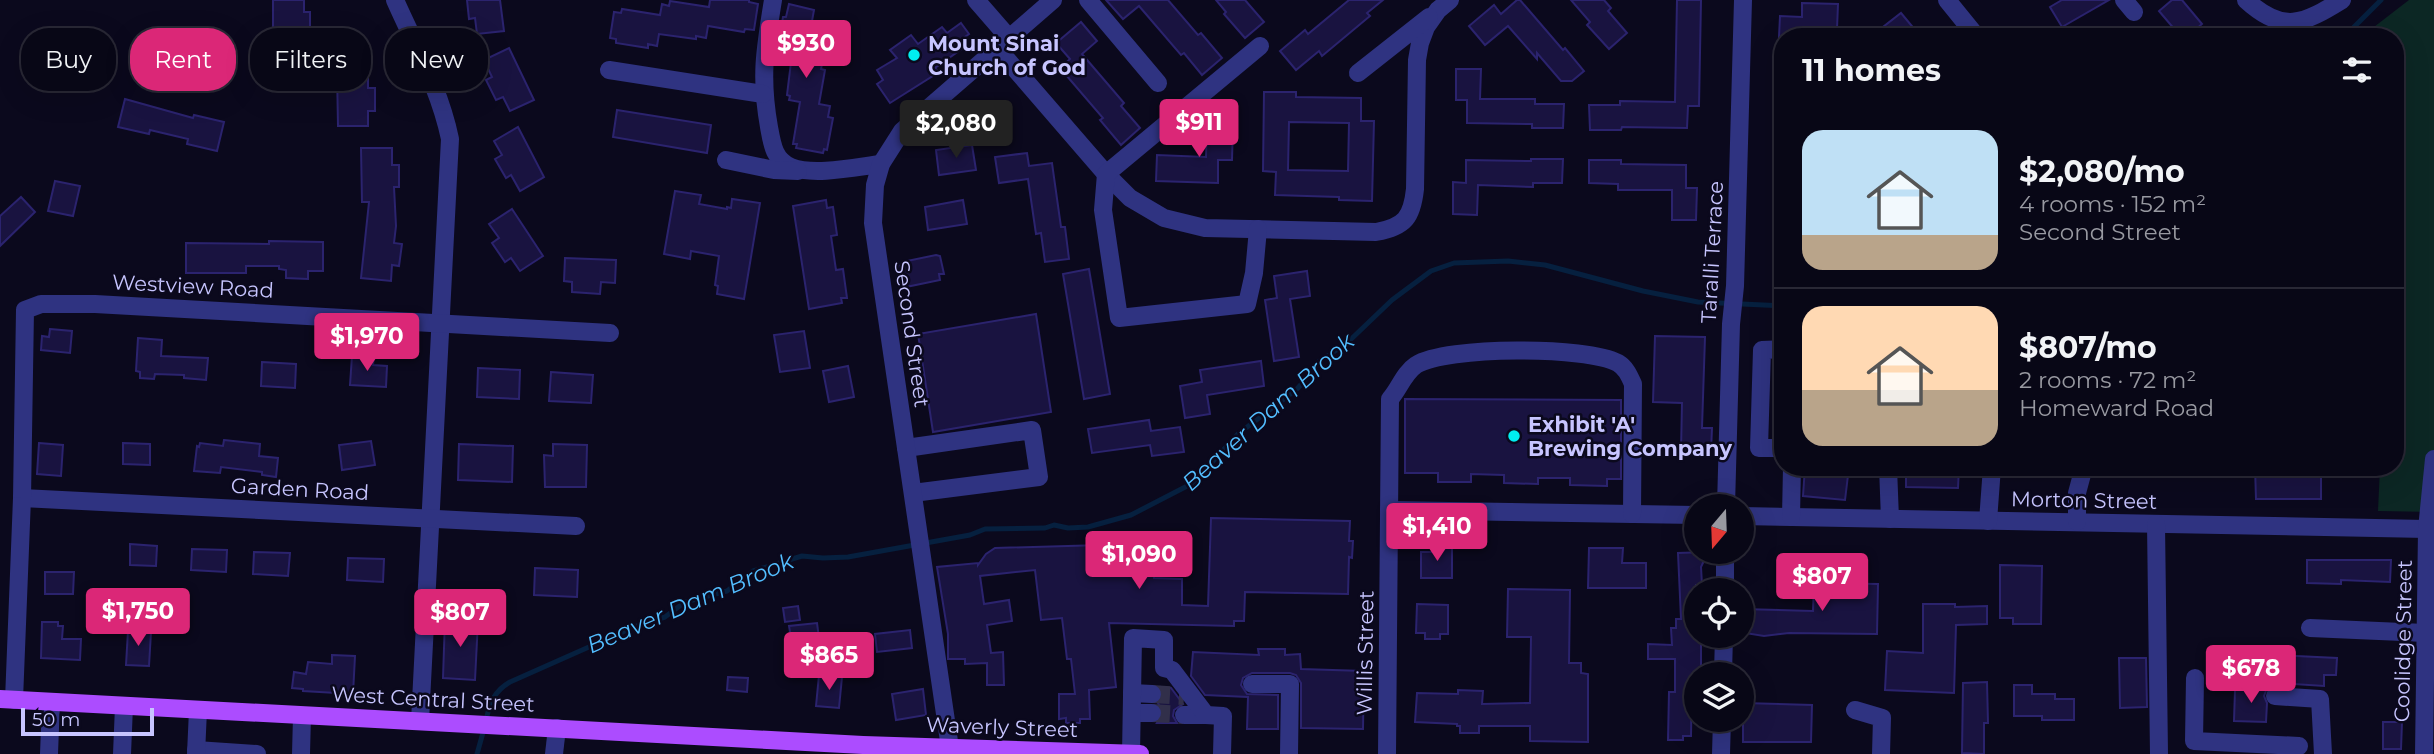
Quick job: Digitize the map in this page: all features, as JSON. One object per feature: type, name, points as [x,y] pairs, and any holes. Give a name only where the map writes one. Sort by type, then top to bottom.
[{"type":"main road","name":"West Central Street","points":[[7,699],[863,745]]},
{"type":"main road","name":"Waverly Street","points":[[863,745],[1140,754]]},
{"type":"street","points":[[395,0],[438,95],[450,139],[420,721]]},
{"type":"street","points":[[773,0],[764,57],[763,94],[772,143],[777,157],[788,166],[805,171]]},
{"type":"street","points":[[976,0],[1003,43],[1106,174],[1130,198],[1164,218],[1205,228],[1376,232],[1391,229],[1405,221],[1413,208],[1417,60],[1426,27],[1444,5]]},
{"type":"street","name":"Second Street","points":[[950,748],[873,223],[874,185],[881,164],[902,131],[1053,0]]},
{"type":"street","points":[[1088,0],[1158,83]]},
{"type":"street","name":"Taralli Terrace","points":[[1726,494],[1743,0]]},
{"type":"street","points":[[1947,0],[1970,28]]},
{"type":"street","points":[[2246,0],[2270,18],[2296,23],[2342,0]]},
{"type":"street","points":[[1358,73],[1444,5]]},
{"type":"street","points":[[1258,229],[1254,273],[1247,304],[1119,318],[1103,210],[1106,174],[1260,46]]},
{"type":"street","points":[[609,69],[763,94]]},
{"type":"street","points":[[726,160],[774,170],[805,171],[881,164]]},
{"type":"street","name":"Westview Road","points":[[22,498],[25,310],[41,304],[95,304],[610,333]]},
{"type":"street","points":[[1774,349],[1762,349],[1759,448],[1774,448]]},
{"type":"street","name":"Willis Street","points":[[1387,754],[1390,399],[1416,365],[1466,352],[1541,352],[1599,356],[1618,363],[1627,370],[1633,384],[1632,514]]},
{"type":"street","points":[[906,448],[1032,430],[1039,477],[913,493]]},
{"type":"street","name":"Coolidge Street","points":[[2424,754],[2430,660],[2425,633],[2427,529],[2434,459]]},
{"type":"street","points":[[1791,517],[1792,476]]},
{"type":"street","points":[[1888,476],[1890,519]]},
{"type":"street","points":[[1988,521],[1991,476]]},
{"type":"street","points":[[2077,523],[2077,493],[2082,476]]},
{"type":"street","points":[[7,699],[22,498]]},
{"type":"street","name":"Garden Road","points":[[22,498],[576,526]]},
{"type":"street","points":[[1390,510],[1684,515]]},
{"type":"street","name":"Morton Street","points":[[1754,516],[2427,529]]},
{"type":"street","points":[[2156,524],[2159,754]]},
{"type":"street","points":[[2309,628],[2425,633]]},
{"type":"street","points":[[1131,754],[1133,638],[1164,640],[1164,668],[1172,670],[1188,696],[1214,716],[1222,754]]},
{"type":"street","points":[[2195,678],[2194,741],[2251,749],[2300,746]]},
{"type":"street","points":[[1252,684],[1290,684],[1289,754]]},
{"type":"street","points":[[1132,693],[1152,694]]},
{"type":"street","points":[[2275,696],[2320,699],[2323,754]]},
{"type":"street","points":[[49,754],[51,702]]},
{"type":"street","points":[[122,754],[124,706]]},
{"type":"street","points":[[198,710],[196,752],[257,754]]},
{"type":"street","points":[[1855,710],[1882,718],[1881,754]]},
{"type":"street","points":[[1132,713],[1152,713]]},
{"type":"street","points":[[1184,715],[1214,716]]},
{"type":"street","points":[[302,716],[302,754]]},
{"type":"street","points":[[554,754],[557,729]]},
{"type":"street","points":[[1721,754],[1722,732]]},
{"type":"green space","points":[[2409,0],[2434,0],[2434,512],[2378,511],[2380,476],[2404,476],[2404,28],[2373,28]]},
{"type":"building","points":[[273,0],[304,0],[304,12],[310,12],[310,28],[273,28]]},
{"type":"building","points":[[467,0],[500,0],[504,31],[488,33],[488,28],[476,28],[475,18],[469,19]]},
{"type":"building","points":[[710,0],[749,0],[758,4],[754,30],[745,29],[744,32],[708,26],[706,38],[696,36],[696,39],[659,34],[657,46],[648,44],[648,48],[616,43],[616,39],[610,38],[614,12],[621,13],[622,9],[660,15],[662,4],[669,6],[670,1],[709,7]]},
{"type":"building","points":[[1106,0],[1168,0],[1222,58],[1202,75],[1139,6],[1123,19]]},
{"type":"building","points":[[1216,0],[1245,0],[1264,22],[1245,38],[1224,14],[1226,12]]},
{"type":"building","points":[[1349,0],[1383,0],[1367,13],[1370,16],[1322,56],[1319,51],[1296,70],[1280,51],[1305,30],[1308,34]]},
{"type":"building","points":[[1520,0],[1584,71],[1572,81],[1561,81],[1537,53],[1537,59],[1508,26],[1485,45],[1469,26],[1494,5],[1501,14]]},
{"type":"building","points":[[1571,0],[1604,0],[1611,8],[1608,11],[1627,33],[1609,49],[1587,25],[1590,22]]},
{"type":"building","points":[[1677,0],[1701,0],[1699,106],[1688,106],[1687,128],[1622,127],[1621,130],[1590,130],[1589,105],[1620,105],[1620,101],[1675,102]]},
{"type":"building","points":[[2062,0],[2109,0],[2062,27],[2050,7]]},
{"type":"building","points":[[2172,0],[2182,0],[2202,24],[2197,28],[2173,28],[2159,11]]},
{"type":"building","points":[[1802,3],[1838,4],[1837,28],[1779,28],[1780,16],[1802,17]]},
{"type":"building","points":[[789,4],[814,10],[812,21],[816,22],[811,57],[823,59],[821,69],[825,70],[819,104],[830,106],[828,117],[833,118],[827,150],[824,149],[823,153],[796,148],[797,144],[793,144],[800,102],[789,100],[790,96],[787,95],[792,54],[780,52],[781,48],[778,47],[783,17],[786,17]]},
{"type":"building","points":[[1901,13],[1914,28],[1884,28]]},
{"type":"building","points":[[1081,22],[1097,41],[1082,54],[1124,103],[1121,106],[1140,128],[1121,145],[1100,120],[1103,118],[1060,68],[1070,59],[1056,43]]},
{"type":"building","points":[[961,23],[969,34],[958,42],[963,48],[935,68],[939,72],[890,103],[877,84],[883,80],[877,70],[897,58],[890,50],[911,35],[918,44],[942,27],[947,33]]},
{"type":"building","points":[[509,48],[534,100],[510,111],[503,97],[496,100],[488,84],[488,79],[492,77],[488,68],[488,58]]},
{"type":"building","points":[[1456,69],[1481,69],[1480,99],[1535,99],[1535,104],[1564,104],[1563,128],[1532,128],[1532,124],[1467,123],[1467,100],[1456,100]]},
{"type":"building","points":[[371,88],[375,88],[375,111],[368,111],[368,126],[338,126],[337,91],[371,91]]},
{"type":"building","points":[[1264,92],[1296,92],[1296,97],[1361,98],[1361,121],[1374,121],[1372,201],[1275,195],[1276,172],[1263,171]],"holes":[[[1289,122],[1349,123],[1348,171],[1288,170]]]},
{"type":"building","points":[[125,99],[193,118],[194,115],[224,122],[217,151],[187,144],[188,139],[150,130],[149,134],[118,127]]},
{"type":"building","points":[[617,110],[711,125],[707,153],[613,137]]},
{"type":"building","points":[[1207,123],[1233,124],[1232,160],[1218,160],[1218,183],[1156,181],[1157,155],[1206,157]]},
{"type":"building","points":[[518,127],[544,177],[520,191],[511,175],[506,178],[495,159],[502,155],[494,141]]},
{"type":"building","points":[[972,145],[976,170],[939,175],[936,150]]},
{"type":"building","points":[[361,148],[392,148],[392,165],[399,165],[399,187],[394,187],[394,243],[402,244],[399,266],[392,265],[391,281],[361,278],[369,202],[362,202]]},
{"type":"building","points":[[1027,153],[1029,166],[1052,163],[1061,227],[1065,227],[1069,259],[1045,262],[1041,233],[1036,234],[1028,179],[999,183],[995,157]]},
{"type":"building","points":[[1563,159],[1562,183],[1533,183],[1533,187],[1478,185],[1477,215],[1453,214],[1453,182],[1466,183],[1466,160]]},
{"type":"building","points":[[1589,160],[1621,160],[1621,164],[1686,165],[1686,188],[1697,188],[1696,220],[1672,220],[1672,190],[1618,190],[1618,184],[1589,183]]},
{"type":"building","points":[[55,181],[80,186],[73,216],[48,211]]},
{"type":"building","points":[[675,191],[701,195],[699,204],[727,209],[731,208],[732,199],[760,203],[744,299],[717,294],[718,286],[715,285],[719,256],[691,251],[690,259],[664,254]]},
{"type":"building","points":[[21,197],[35,212],[0,246],[0,216]]},
{"type":"building","points":[[826,200],[827,208],[833,207],[837,235],[831,236],[836,270],[843,269],[847,298],[841,298],[842,303],[809,309],[793,206]]},
{"type":"building","points":[[963,200],[967,224],[928,230],[925,207]]},
{"type":"building","points":[[512,209],[543,256],[520,271],[511,258],[505,262],[492,243],[499,238],[489,224]]},
{"type":"building","points":[[269,241],[323,242],[323,271],[308,271],[308,279],[286,278],[286,270],[279,269],[279,266],[246,266],[246,273],[186,273],[186,243],[269,244]]},
{"type":"building","points":[[940,256],[944,274],[939,274],[940,280],[906,287],[905,283],[901,284],[897,266],[902,265],[902,262]]},
{"type":"building","points":[[565,258],[616,260],[615,283],[601,282],[600,294],[572,292],[572,282],[564,281]]},
{"type":"building","points":[[1089,269],[1110,394],[1084,399],[1063,274]]},
{"type":"building","points":[[1307,271],[1310,296],[1290,299],[1299,357],[1274,361],[1265,300],[1277,298],[1274,276]]},
{"type":"building","points":[[1036,314],[1051,412],[933,432],[918,334]]},
{"type":"building","points":[[50,329],[72,331],[70,353],[41,350],[42,336],[49,337]]},
{"type":"building","points":[[804,331],[810,368],[780,372],[774,335]]},
{"type":"building","points":[[1655,336],[1705,337],[1702,428],[1712,428],[1711,452],[1681,452],[1682,403],[1653,402]]},
{"type":"building","points":[[138,338],[162,340],[161,356],[208,358],[206,380],[184,378],[184,375],[155,374],[154,379],[140,378],[140,372],[136,371]]},
{"type":"building","points":[[352,356],[374,357],[373,365],[387,366],[386,387],[350,385]]},
{"type":"building","points":[[1261,361],[1264,386],[1207,395],[1210,414],[1185,418],[1180,386],[1202,382],[1200,370]]},
{"type":"building","points":[[262,362],[296,364],[295,388],[261,386]]},
{"type":"building","points":[[848,366],[854,397],[829,402],[823,371]]},
{"type":"building","points":[[478,368],[520,370],[519,399],[477,397]]},
{"type":"building","points":[[551,372],[593,375],[591,403],[549,401]]},
{"type":"building","name":"Exhibit 'A' Brewing Company","points":[[1405,399],[1621,400],[1621,479],[1607,479],[1607,486],[1570,485],[1570,478],[1538,478],[1538,484],[1504,483],[1504,475],[1471,474],[1471,482],[1438,482],[1438,473],[1405,473]]},
{"type":"building","points":[[1149,420],[1151,431],[1180,427],[1184,452],[1152,456],[1150,445],[1092,453],[1088,429]]},
{"type":"building","points":[[224,440],[260,444],[259,456],[278,458],[276,477],[262,475],[262,472],[221,467],[220,473],[194,471],[197,446],[199,447],[200,443],[223,446]]},
{"type":"building","points":[[371,441],[375,465],[342,470],[339,445]]},
{"type":"building","points":[[39,443],[63,445],[61,476],[37,474]]},
{"type":"building","points":[[123,443],[150,444],[150,465],[123,464]]},
{"type":"building","points":[[459,444],[513,446],[512,482],[458,480]]},
{"type":"building","points":[[553,444],[587,445],[586,487],[545,487],[544,455],[553,456]]},
{"type":"building","points":[[1804,476],[1848,476],[1845,500],[1803,496]]},
{"type":"building","points":[[1906,476],[1959,476],[1958,488],[1906,487]]},
{"type":"building","points":[[2255,476],[2321,476],[2321,499],[2256,499]]},
{"type":"building","points":[[1211,518],[1350,521],[1349,541],[1353,541],[1352,558],[1349,557],[1348,594],[1245,592],[1244,621],[1234,621],[1234,626],[1109,623],[1116,687],[1089,690],[1090,719],[1080,719],[1080,723],[1066,723],[1066,718],[1059,719],[1059,694],[1075,694],[1071,659],[1067,659],[1062,618],[1041,620],[1035,570],[980,576],[984,604],[1009,600],[1012,621],[987,625],[991,653],[1003,652],[1004,685],[987,685],[987,663],[965,664],[965,659],[948,659],[948,634],[937,567],[978,565],[986,554],[995,548],[1102,545],[1155,547],[1154,578],[1182,579],[1182,605],[1208,606]]},
{"type":"building","points":[[130,544],[157,546],[156,566],[130,565]]},
{"type":"building","points":[[1436,544],[1452,545],[1452,578],[1421,578],[1421,552],[1436,552]]},
{"type":"building","points":[[1589,548],[1623,548],[1622,563],[1646,563],[1646,588],[1588,588]]},
{"type":"building","points":[[192,549],[227,550],[226,572],[191,570]]},
{"type":"building","points":[[254,552],[290,553],[288,576],[253,574]]},
{"type":"building","points":[[1678,553],[1684,553],[1684,564],[1702,564],[1702,578],[1684,578],[1684,648],[1701,648],[1701,662],[1684,662],[1684,732],[1691,732],[1691,736],[1683,736],[1683,740],[1668,740],[1669,692],[1675,692],[1675,659],[1648,659],[1648,644],[1672,645],[1671,628],[1676,628],[1676,619],[1681,619]]},
{"type":"building","points":[[348,558],[384,559],[383,582],[347,580]]},
{"type":"building","points":[[2307,560],[2391,560],[2390,582],[2341,580],[2341,584],[2307,583]]},
{"type":"building","points":[[2000,565],[2042,566],[2041,624],[2013,624],[2013,618],[2000,618]]},
{"type":"building","points":[[535,568],[578,570],[577,597],[534,595]]},
{"type":"building","points":[[45,572],[74,572],[73,594],[45,594]]},
{"type":"building","points":[[1814,583],[1878,584],[1877,634],[1754,634],[1754,609],[1813,611]]},
{"type":"building","points":[[1508,589],[1570,590],[1569,663],[1581,663],[1581,673],[1588,674],[1588,742],[1530,741],[1530,726],[1479,726],[1479,733],[1460,733],[1460,726],[1457,724],[1415,722],[1417,693],[1458,694],[1458,690],[1483,691],[1482,704],[1530,703],[1531,637],[1507,637]]},
{"type":"building","points":[[1417,604],[1448,605],[1448,634],[1440,634],[1440,639],[1425,639],[1425,633],[1416,633]]},
{"type":"building","points":[[1923,604],[1987,606],[1987,624],[1956,625],[1954,693],[1885,690],[1887,651],[1923,653]]},
{"type":"building","points":[[798,606],[800,620],[785,622],[783,608]]},
{"type":"building","points":[[445,619],[478,621],[475,680],[443,678]]},
{"type":"building","points":[[42,622],[58,622],[58,626],[63,626],[62,639],[81,639],[80,660],[41,658]]},
{"type":"building","points":[[817,623],[820,646],[793,650],[789,626]]},
{"type":"building","points":[[910,630],[912,648],[877,652],[875,634]]},
{"type":"building","points":[[128,631],[151,632],[149,666],[126,665]]},
{"type":"building","points":[[1258,649],[1285,649],[1285,655],[1300,654],[1301,669],[1364,671],[1363,729],[1301,728],[1301,683],[1296,675],[1252,673],[1243,678],[1241,685],[1247,694],[1278,695],[1278,729],[1247,729],[1248,697],[1205,695],[1191,676],[1193,652],[1259,655]]},
{"type":"building","points":[[332,655],[355,656],[353,694],[292,688],[294,672],[306,674],[308,662],[332,664]]},
{"type":"building","points":[[2278,655],[2337,658],[2336,675],[2324,675],[2324,686],[2261,682],[2262,664],[2278,665]]},
{"type":"building","points":[[2119,658],[2146,658],[2147,707],[2120,708]]},
{"type":"building","points":[[819,675],[842,677],[839,708],[816,706]]},
{"type":"building","points":[[728,677],[748,678],[747,692],[727,690]]},
{"type":"building","points":[[1987,682],[1988,723],[1984,723],[1984,754],[1962,753],[1963,683]]},
{"type":"building","points":[[2014,685],[2032,685],[2032,694],[2055,694],[2055,699],[2074,699],[2074,720],[2042,720],[2042,716],[2014,716]]},
{"type":"building","points":[[1161,687],[1171,688],[1183,704],[1174,710],[1173,716],[1177,723],[1157,723],[1163,714],[1158,703],[1163,695]]},
{"type":"building","points":[[2267,688],[2264,696],[2267,703],[2266,722],[2234,721],[2235,690]]},
{"type":"building","points":[[923,689],[926,715],[896,720],[892,694]]},
{"type":"building","points":[[1754,703],[1812,705],[1811,742],[1743,742],[1743,732],[1754,732]]},
{"type":"building","points":[[2383,722],[2402,722],[2401,749],[2383,749]]},
{"type":"waterway","name":"Beaver Dam Brook","points":[[2353,28],[2381,0]]},
{"type":"waterway","name":"Beaver Dam Brook","points":[[486,720],[494,698],[500,689],[510,682],[634,627],[665,617],[685,602],[727,591],[753,571],[802,556],[848,557],[970,535],[985,529],[1045,528],[1054,525],[1068,528],[1088,527],[1131,515],[1193,483],[1238,434],[1297,389],[1318,362],[1346,344],[1392,300],[1431,271],[1454,263],[1508,261],[1545,265],[1643,291],[1698,302],[1774,306]]},
{"type":"waterway","name":"Beaver Dam Brook","points":[[477,754],[484,729]]},
{"type":"tunnel","points":[[1152,694],[1184,696]]},
{"type":"tunnel","points":[[1152,713],[1184,715]]},
{"type":"place","name":"Mount Sinai Church of God","points":[[914,55]]},
{"type":"place","name":"Exhibit 'A' Brewing Company","points":[[1514,436]]}]
